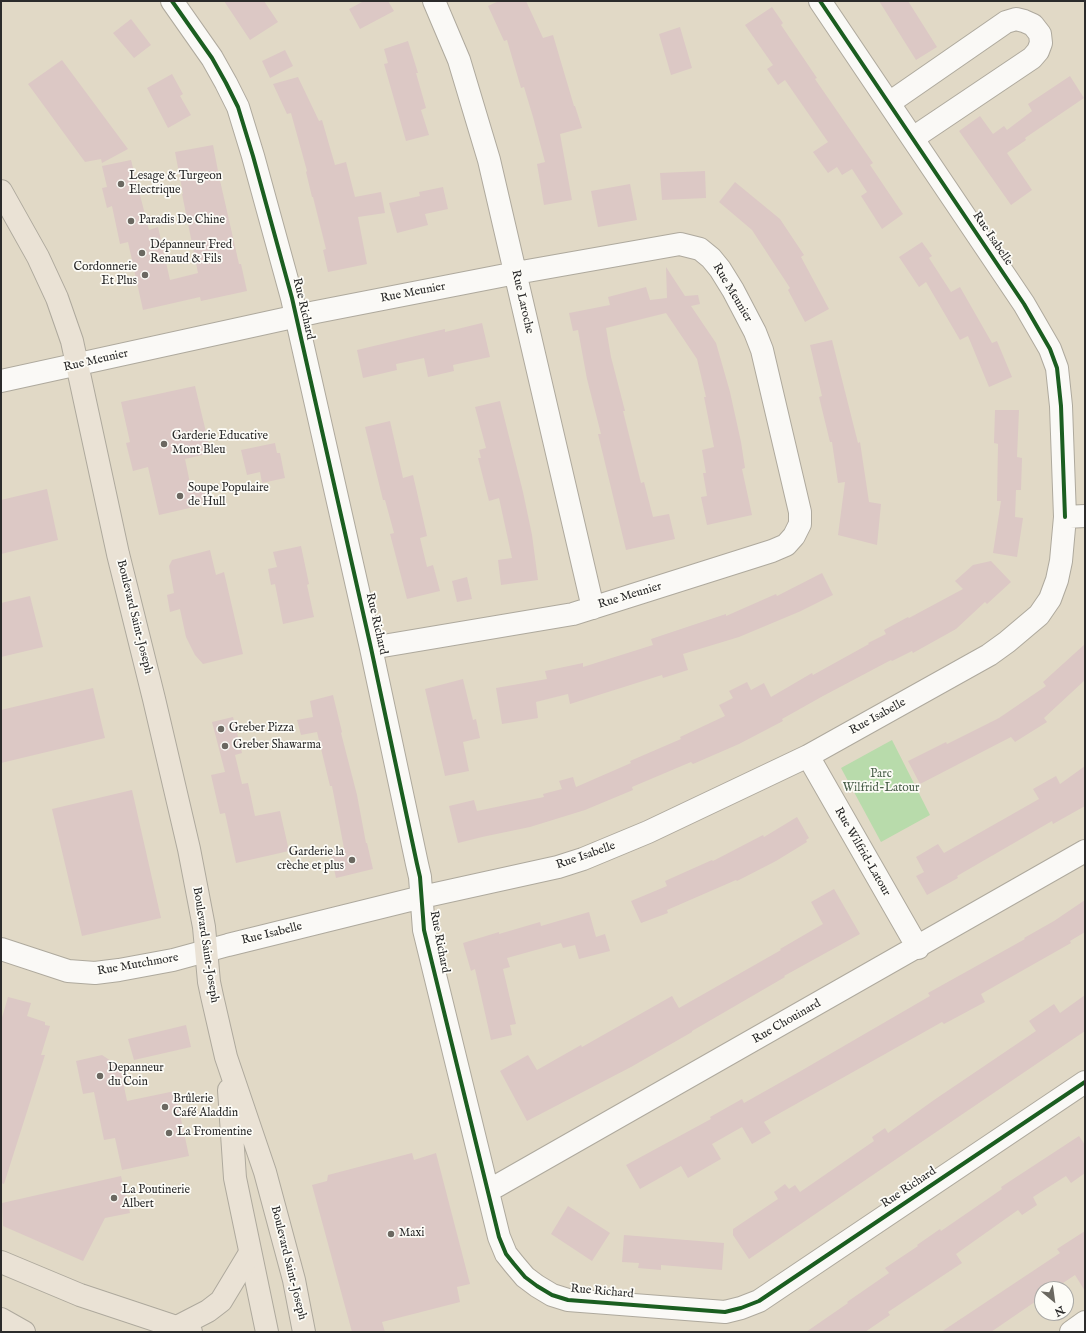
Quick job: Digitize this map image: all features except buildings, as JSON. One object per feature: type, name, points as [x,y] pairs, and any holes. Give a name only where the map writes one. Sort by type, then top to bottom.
[{"type":"main road","name":"Boulevard Saint-Joseph","points":[[1,191],[38,257],[57,298],[72,341],[118,554],[186,835],[204,927],[209,982],[226,1056],[265,1172],[294,1280],[304,1332]]},
{"type":"main road","name":"Boulevard Saint-Joseph","points":[[226,1056],[236,1178],[267,1332]]},
{"type":"main road","points":[[1,1262],[80,1294],[184,1330],[221,1301],[250,1253]]},
{"type":"main road","points":[[1,1319],[24,1332]]},
{"type":"street","name":"Rue Richard","points":[[172,1],[212,58],[226,83],[238,107],[253,156],[296,317],[371,648],[417,864],[422,897],[424,930],[499,1237],[506,1254],[525,1277],[552,1295],[568,1300],[725,1312],[741,1308],[759,1301],[1085,1082]]},
{"type":"street","name":"Rue Laroche","points":[[434,1],[459,60],[479,125],[516,273],[593,608]]},
{"type":"street","name":"Rue Isabelle","points":[[206,951],[422,897],[558,867],[583,859],[648,832],[808,756],[989,654],[1007,642],[1039,615],[1050,599],[1075,517],[1061,400],[1056,368],[1050,348],[1024,304],[820,1]]},
{"type":"street","points":[[889,103],[1006,22],[1016,19],[1024,21],[1033,25],[1040,34],[1041,43],[1038,51],[1032,58],[913,138]]},
{"type":"street","name":"Rue Meunier","points":[[1,381],[296,317],[516,273],[680,244],[700,249],[711,258],[733,290],[762,350],[800,512],[800,524],[794,536],[786,545],[772,552],[593,608],[555,618],[371,648]]},
{"type":"street","name":"Rue Wilfrid-Latour","points":[[808,756],[918,948]]},
{"type":"street","name":"Rue Chouinard","points":[[488,1192],[918,948],[1085,851]]},
{"type":"street","name":"Rue Mutchmore","points":[[1,949],[68,971],[96,973],[144,966],[206,951]]},
{"type":"street","points":[[1071,1332],[1085,1322]]},
{"type":"green space","name":"Parc Wilfrid-Latour","points":[[892,740],[930,815],[881,842],[841,768]]},
{"type":"cycle path","points":[[172,1],[212,58],[238,107],[292,298],[371,648],[420,877],[424,930],[499,1237],[506,1254],[514,1264],[525,1277],[537,1286],[552,1295],[568,1300],[725,1312],[741,1308],[759,1301],[1085,1082]]},
{"type":"cycle path","points":[[820,1],[1024,304],[1050,349],[1057,368],[1061,406],[1065,517]]},
{"type":"place","name":"Lesage & Turgeon Electrique","points":[[121,184]]},
{"type":"place","name":"Paradis De Chine","points":[[131,221]]},
{"type":"place","name":"Dépanneur Fred Renaud & Fils","points":[[142,253]]},
{"type":"place","name":"Cordonnerie Et Plus","points":[[145,275]]},
{"type":"place","name":"Garderie Educative Mont Bleu","points":[[164,444]]},
{"type":"place","name":"Soupe Populaire de Hull","points":[[180,496]]},
{"type":"place","name":"Greber Pizza","points":[[221,729]]},
{"type":"place","name":"Greber Shawarma","points":[[225,746]]},
{"type":"place","name":"Garderie la crèche et plus","points":[[352,860]]},
{"type":"place","name":"Depanneur du Coin","points":[[100,1076]]},
{"type":"place","name":"Brûlerie Café Aladdin","points":[[165,1107]]},
{"type":"place","name":"La Fromentine","points":[[169,1133]]},
{"type":"place","name":"La Poutinerie Albert","points":[[114,1198]]},
{"type":"place","name":"Maxi","points":[[391,1234]]}]
